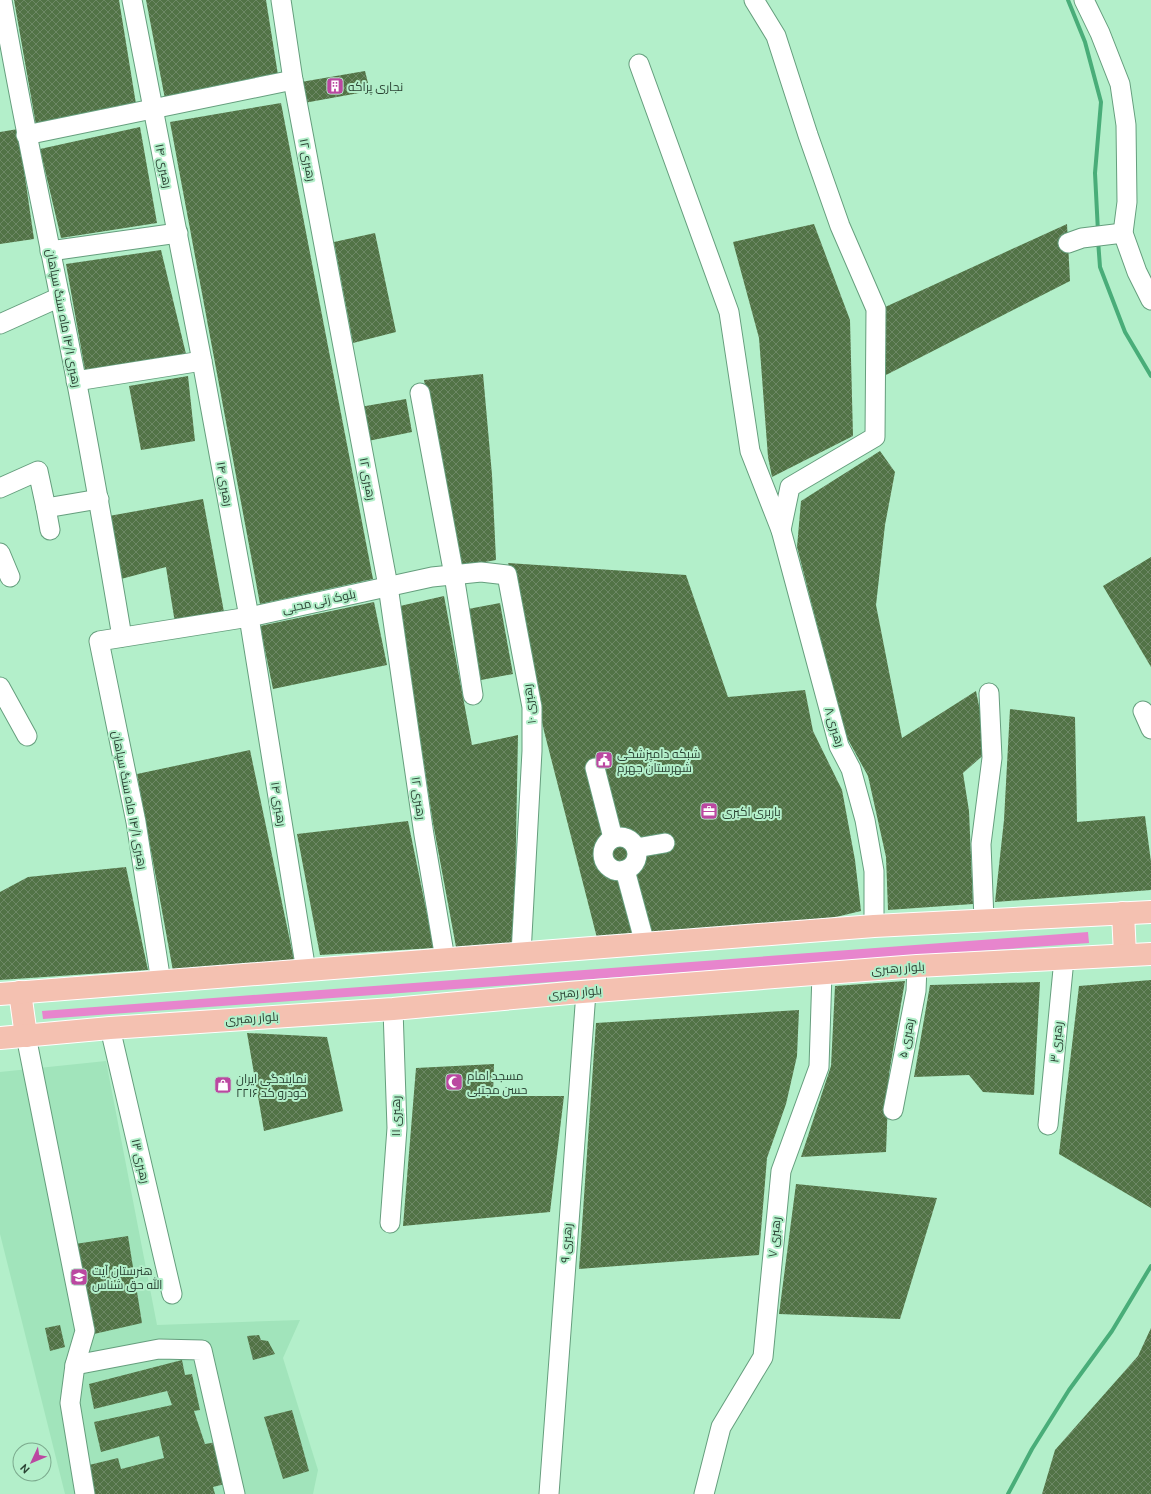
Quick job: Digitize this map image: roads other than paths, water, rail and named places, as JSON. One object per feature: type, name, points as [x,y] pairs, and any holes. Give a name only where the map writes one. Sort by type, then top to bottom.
[{"type":"main road","points":[[26,1036],[10,993],[874,926],[1151,912]]},
{"type":"main road","points":[[1123,913],[1125,955]]},
{"type":"main road","name":"بلوار رهبری","points":[[0,1038],[110,1028],[393,1009],[917,966],[1064,960],[1151,954]]},
{"type":"street","name":"رهبری ۱۴/۱ ماه سنگ سپاهان","points":[[2,0],[26,135],[60,297],[99,499],[122,638]]},
{"type":"street","name":"رهبری ۱۴","points":[[132,0],[178,233],[249,617],[306,971]]},
{"type":"street","name":"رهبری ۱۲","points":[[281,0],[293,80],[388,586],[424,835],[445,959]]},
{"type":"street","points":[[754,0],[776,36],[808,135],[840,226],[876,309],[875,437],[790,486],[781,530]]},
{"type":"street","points":[[1084,0],[1100,33],[1120,84],[1126,125],[1127,202],[1116,234],[1151,300]]},
{"type":"street","name":"رهبری ۸","points":[[639,64],[729,312],[750,450],[781,530],[839,746],[851,769],[865,820],[874,871],[874,926]]},
{"type":"street","points":[[26,135],[293,80]]},
{"type":"street","points":[[50,251],[178,233]]},
{"type":"street","points":[[1075,241],[1116,234]]},
{"type":"street","points":[[0,324],[60,297]]},
{"type":"street","points":[[76,381],[202,361]]},
{"type":"street","points":[[420,393],[454,575],[473,695]]},
{"type":"street","points":[[0,488],[38,471],[50,530]]},
{"type":"street","points":[[46,508],[99,499]]},
{"type":"street","points":[[0,553],[10,577]]},
{"type":"street","name":"رهبری ۱۰","points":[[388,586],[482,572],[507,574],[532,707],[532,751],[521,954]]},
{"type":"street","name":"بلوک زنی محبی","points":[[249,617],[388,586]]},
{"type":"street","name":"رهبری ۱۴/۱ ماه سنگ سپاهان","points":[[161,982],[136,822],[99,642],[249,617]]},
{"type":"street","points":[[0,687],[28,736]]},
{"type":"street","points":[[984,920],[981,844],[992,758],[989,693]]},
{"type":"street","points":[[1143,711],[1151,729]]},
{"type":"street","points":[[595,768],[613,838]]},
{"type":"street","points":[[626,837],[631,840],[636,848],[637,860],[630,868],[625,870],[613,869],[605,861],[604,850],[606,844],[613,838],[626,837]]},
{"type":"street","points":[[636,848],[665,842]]},
{"type":"street","points":[[625,870],[645,944]]},
{"type":"street","name":"رهبری ۳","points":[[1048,1125],[1064,960]]},
{"type":"street","name":"رهبری ۵","points":[[893,1110],[916,991],[917,966]]},
{"type":"street","name":"رهبری ۷","points":[[704,1494],[721,1427],[763,1357],[781,1171],[819,1067],[822,974]]},
{"type":"street","name":"رهبری ۹","points":[[549,1494],[586,992]]},
{"type":"street","name":"رهبری ۱۱","points":[[390,1223],[396,1128],[393,1009]]},
{"type":"street","name":"رهبری ۱۳","points":[[110,1028],[172,1294]]},
{"type":"street","points":[[26,1036],[85,1331],[75,1365],[70,1403],[85,1494]]},
{"type":"street","points":[[75,1365],[159,1349],[202,1350],[235,1494]]},
{"type":"waterway","points":[[1068,0],[1085,42],[1101,102],[1095,173],[1098,232]]},
{"type":"waterway","points":[[1098,240],[1100,267],[1125,332],[1151,376]]},
{"type":"waterway","points":[[1008,1494],[1032,1449],[1069,1390],[1112,1331],[1151,1266]]},
{"type":"place","name":"نجاری پراکه","points":[[335,86]]},
{"type":"place","name":"شبکه دامپزشکی شهرستان جهرم","points":[[604,760]]},
{"type":"place","name":"باربری اکبری","points":[[709,811]]},
{"type":"place","name":"مسجد امام حسن مجتبی","points":[[454,1082]]},
{"type":"place","name":"نمایندگی ایران خودرو کد ۲۲۱۶","points":[[223,1085]]},
{"type":"place","name":"هنرستان آیت الله حق شناس","points":[[79,1277]]}]
